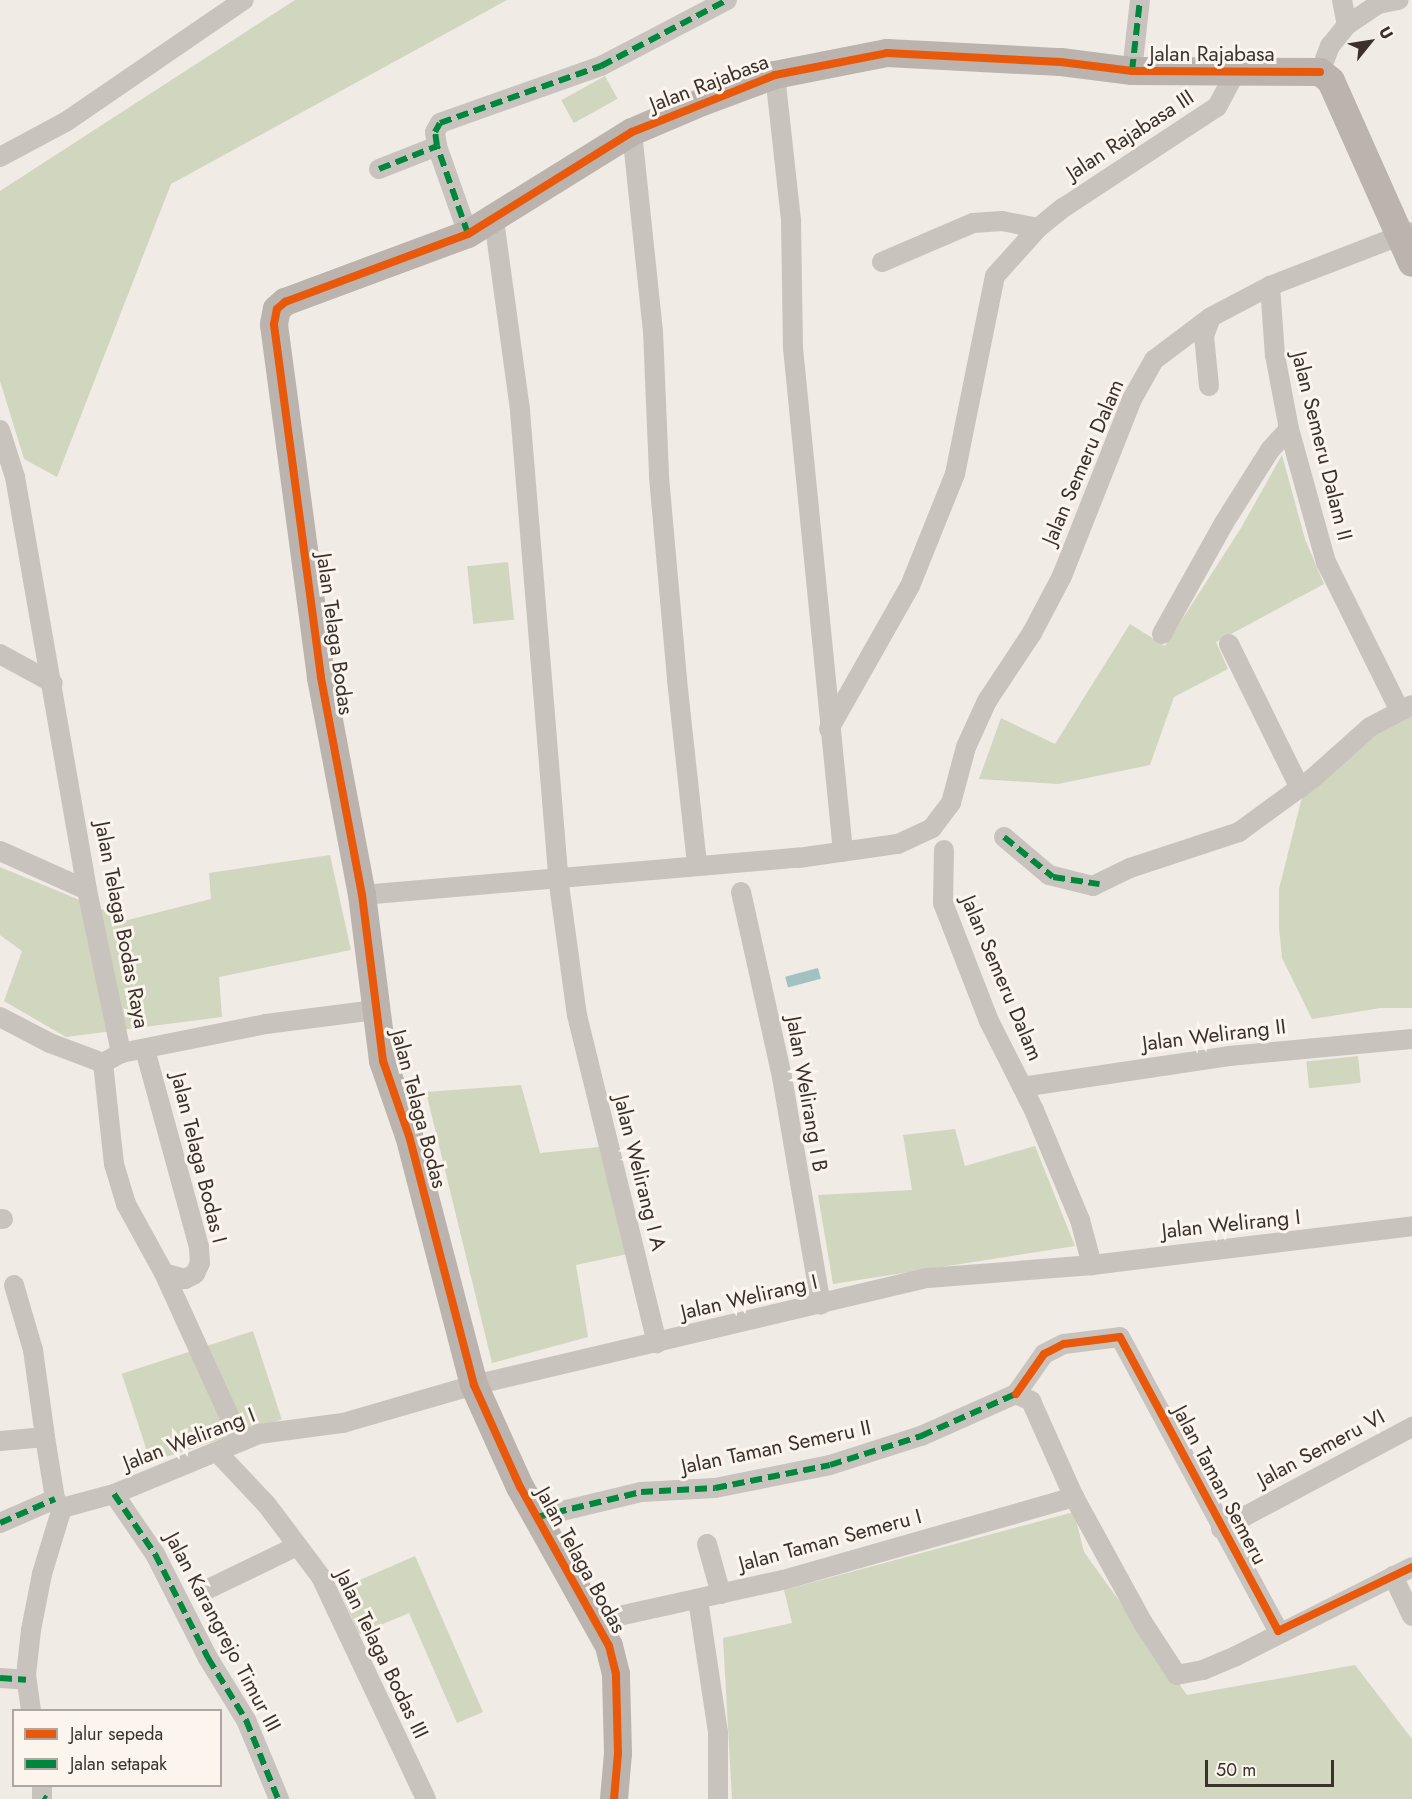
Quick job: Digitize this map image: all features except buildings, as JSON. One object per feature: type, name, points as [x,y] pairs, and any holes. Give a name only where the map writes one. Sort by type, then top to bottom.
[{"type":"street","points":[[0,157],[67,121],[244,0]]},
{"type":"street","points":[[468,234],[436,146],[435,132],[446,120],[601,66],[727,0]]},
{"type":"street","points":[[1132,71],[1140,0]]},
{"type":"street","points":[[1342,0],[1347,24]]},
{"type":"street","points":[[1399,0],[1378,4],[1347,24],[1330,46],[1320,72],[1331,81],[1406,232],[1412,263]]},
{"type":"street","name":"Jalan Rajabasa","points":[[274,324],[277,309],[285,302],[468,234],[494,220],[632,132],[775,75],[887,53],[1061,62],[1132,71],[1320,72]]},
{"type":"street","name":"Jalan Rajabasa III","points":[[829,729],[910,586],[955,474],[995,276],[1038,228],[1217,106],[1236,72]]},
{"type":"street","points":[[362,895],[843,852],[793,348],[791,221],[775,75]]},
{"type":"street","points":[[632,132],[653,331],[660,477],[677,680],[697,865]]},
{"type":"street","points":[[380,169],[436,146]]},
{"type":"street","name":"Jalan Welirang I A","points":[[494,220],[520,411],[558,877],[577,1015],[657,1343]]},
{"type":"street","points":[[882,262],[974,223],[1002,221],[1038,228]]},
{"type":"street","name":"Jalan Semeru Dalam","points":[[843,852],[898,844],[932,828],[951,803],[966,747],[987,701],[1032,633],[1062,576],[1132,399],[1154,360],[1211,317],[1270,286],[1406,232]]},
{"type":"street","name":"Jalan Semeru Dalam II","points":[[1270,286],[1275,355],[1289,429],[1326,561],[1405,707]]},
{"type":"street","points":[[1209,386],[1204,336],[1211,317]]},
{"type":"street","name":"Jalan Telaga Bodas","points":[[274,324],[321,676],[362,895],[383,1061],[409,1136],[474,1385],[537,1517],[609,1646],[616,1674],[618,1753],[614,1799]]},
{"type":"street","points":[[1162,634],[1224,524],[1270,450],[1289,429]]},
{"type":"street","name":"Jalan Telaga Bodas Raya","points":[[0,430],[15,477],[53,683],[87,890],[121,1053],[266,1024],[375,1010]]},
{"type":"street","points":[[1229,644],[1300,788]]},
{"type":"street","points":[[0,654],[53,683]]},
{"type":"street","points":[[1004,837],[1053,877],[1099,884],[1130,868],[1239,832],[1300,788],[1370,727],[1405,707]]},
{"type":"street","name":"Jalan Semeru Dalam","points":[[944,850],[943,903],[989,1021],[1022,1087],[1080,1220],[1092,1265]]},
{"type":"street","points":[[0,851],[87,890]]},
{"type":"street","name":"Jalan Welirang I B","points":[[741,892],[782,1077],[821,1305]]},
{"type":"street","points":[[0,1017],[50,1043],[103,1063],[121,1053]]},
{"type":"street","name":"Jalan Welirang II","points":[[1022,1087],[1250,1053],[1412,1039]]},
{"type":"street","name":"Jalan Telaga Bodas I","points":[[145,1049],[200,1247],[200,1263],[195,1274],[175,1279],[164,1273]]},
{"type":"street","points":[[103,1063],[114,1164],[126,1204],[164,1273],[240,1440]]},
{"type":"street","name":"Jalan Welirang I","points":[[0,1523],[58,1503],[114,1494],[217,1452],[240,1440],[343,1423],[474,1385],[928,1278],[1092,1265],[1412,1226]]},
{"type":"street","points":[[14,1286],[33,1350],[45,1437],[58,1503],[42,1574],[26,1680],[31,1709]]},
{"type":"street","name":"Jalan Taman Semeru","points":[[1016,1394],[1036,1363],[1064,1344],[1120,1337],[1132,1355],[1221,1529],[1278,1631]]},
{"type":"street","points":[[1016,1394],[1031,1401],[1074,1497],[1143,1623],[1178,1675],[1203,1670],[1278,1631],[1412,1567]]},
{"type":"street","name":"Jalan Taman Semeru II","points":[[537,1517],[641,1492],[715,1488],[830,1465],[921,1436],[1016,1394]]},
{"type":"street","name":"Jalan Semeru VI","points":[[1221,1529],[1412,1427]]},
{"type":"street","points":[[0,1441],[45,1437]]},
{"type":"street","name":"Jalan Telaga Bodas III","points":[[217,1452],[267,1505],[321,1577],[426,1799]]},
{"type":"street","name":"Jalan Karangrejo Timur III","points":[[114,1494],[155,1554],[208,1658],[246,1720],[278,1799]]},
{"type":"street","name":"Jalan Taman Semeru I","points":[[596,1621],[783,1580],[1074,1497]]},
{"type":"street","points":[[707,1544],[721,1594]]},
{"type":"street","points":[[206,1590],[297,1546]]},
{"type":"street","points":[[1393,1576],[1412,1616]]},
{"type":"street","points":[[698,1600],[718,1732],[718,1799]]},
{"type":"street","points":[[0,1678],[26,1680]]},
{"type":"green space","points":[[295,0],[507,0],[171,184],[57,477],[24,459],[0,381],[0,191]]},
{"type":"green space","points":[[605,76],[618,99],[574,123],[561,100]]},
{"type":"green space","points":[[1282,455],[1305,539],[1324,584],[1216,642],[1228,669],[1174,697],[1150,765],[1058,784],[979,779],[1001,718],[1055,744],[1130,624],[1165,646],[1241,528]]},
{"type":"green space","points":[[508,562],[514,620],[473,624],[467,566]]},
{"type":"green space","points":[[1412,707],[1412,1008],[1381,1008],[1312,1019],[1282,958],[1279,928],[1279,889],[1302,797],[1353,747]]},
{"type":"green space","points":[[330,855],[351,950],[219,977],[222,1017],[66,1037],[4,1001],[22,951],[0,935],[0,867],[128,920],[211,899],[209,873]]},
{"type":"green space","points":[[1358,1056],[1361,1083],[1309,1088],[1306,1061]]},
{"type":"green space","points":[[521,1085],[540,1153],[599,1147],[632,1253],[576,1265],[588,1337],[492,1363],[426,1092]]},
{"type":"green space","points":[[955,1129],[965,1166],[1035,1146],[1075,1246],[833,1284],[818,1195],[912,1190],[903,1135]]},
{"type":"green space","points":[[253,1331],[282,1419],[150,1462],[122,1374]]},
{"type":"green space","points":[[1074,1512],[1084,1552],[1187,1695],[1355,1665],[1412,1739],[1412,1799],[732,1799],[723,1638],[792,1623],[784,1590]]},
{"type":"green space","points":[[415,1556],[483,1712],[457,1723],[409,1613],[359,1634],[339,1589]]},
{"type":"water","points":[[818,968],[821,979],[788,987],[785,977]]},
{"type":"marked path","points":[[468,234],[437,146],[435,132],[440,123],[601,66],[727,0]]},
{"type":"marked path","points":[[1132,71],[1140,0]]},
{"type":"marked path","points":[[379,169],[437,146]]},
{"type":"marked path","points":[[1004,837],[1053,877],[1099,884]]},
{"type":"marked path","points":[[537,1517],[641,1492],[715,1488],[830,1465],[921,1436],[1016,1394],[1019,1389]]},
{"type":"marked path","points":[[114,1494],[155,1554],[208,1658],[246,1720],[278,1799]]},
{"type":"marked path","points":[[0,1523],[55,1499]]},
{"type":"marked path","points":[[0,1678],[26,1680]]},
{"type":"cycle path","points":[[614,1799],[618,1753],[616,1674],[609,1646],[520,1487],[474,1385],[409,1136],[383,1061],[362,895],[321,677],[274,324],[277,309],[285,302],[468,234],[632,132],[775,75],[887,53],[1061,62],[1132,71],[1320,72]]},
{"type":"cycle path","points":[[1016,1394],[1044,1354],[1064,1344],[1120,1337],[1278,1631],[1412,1567]]}]
